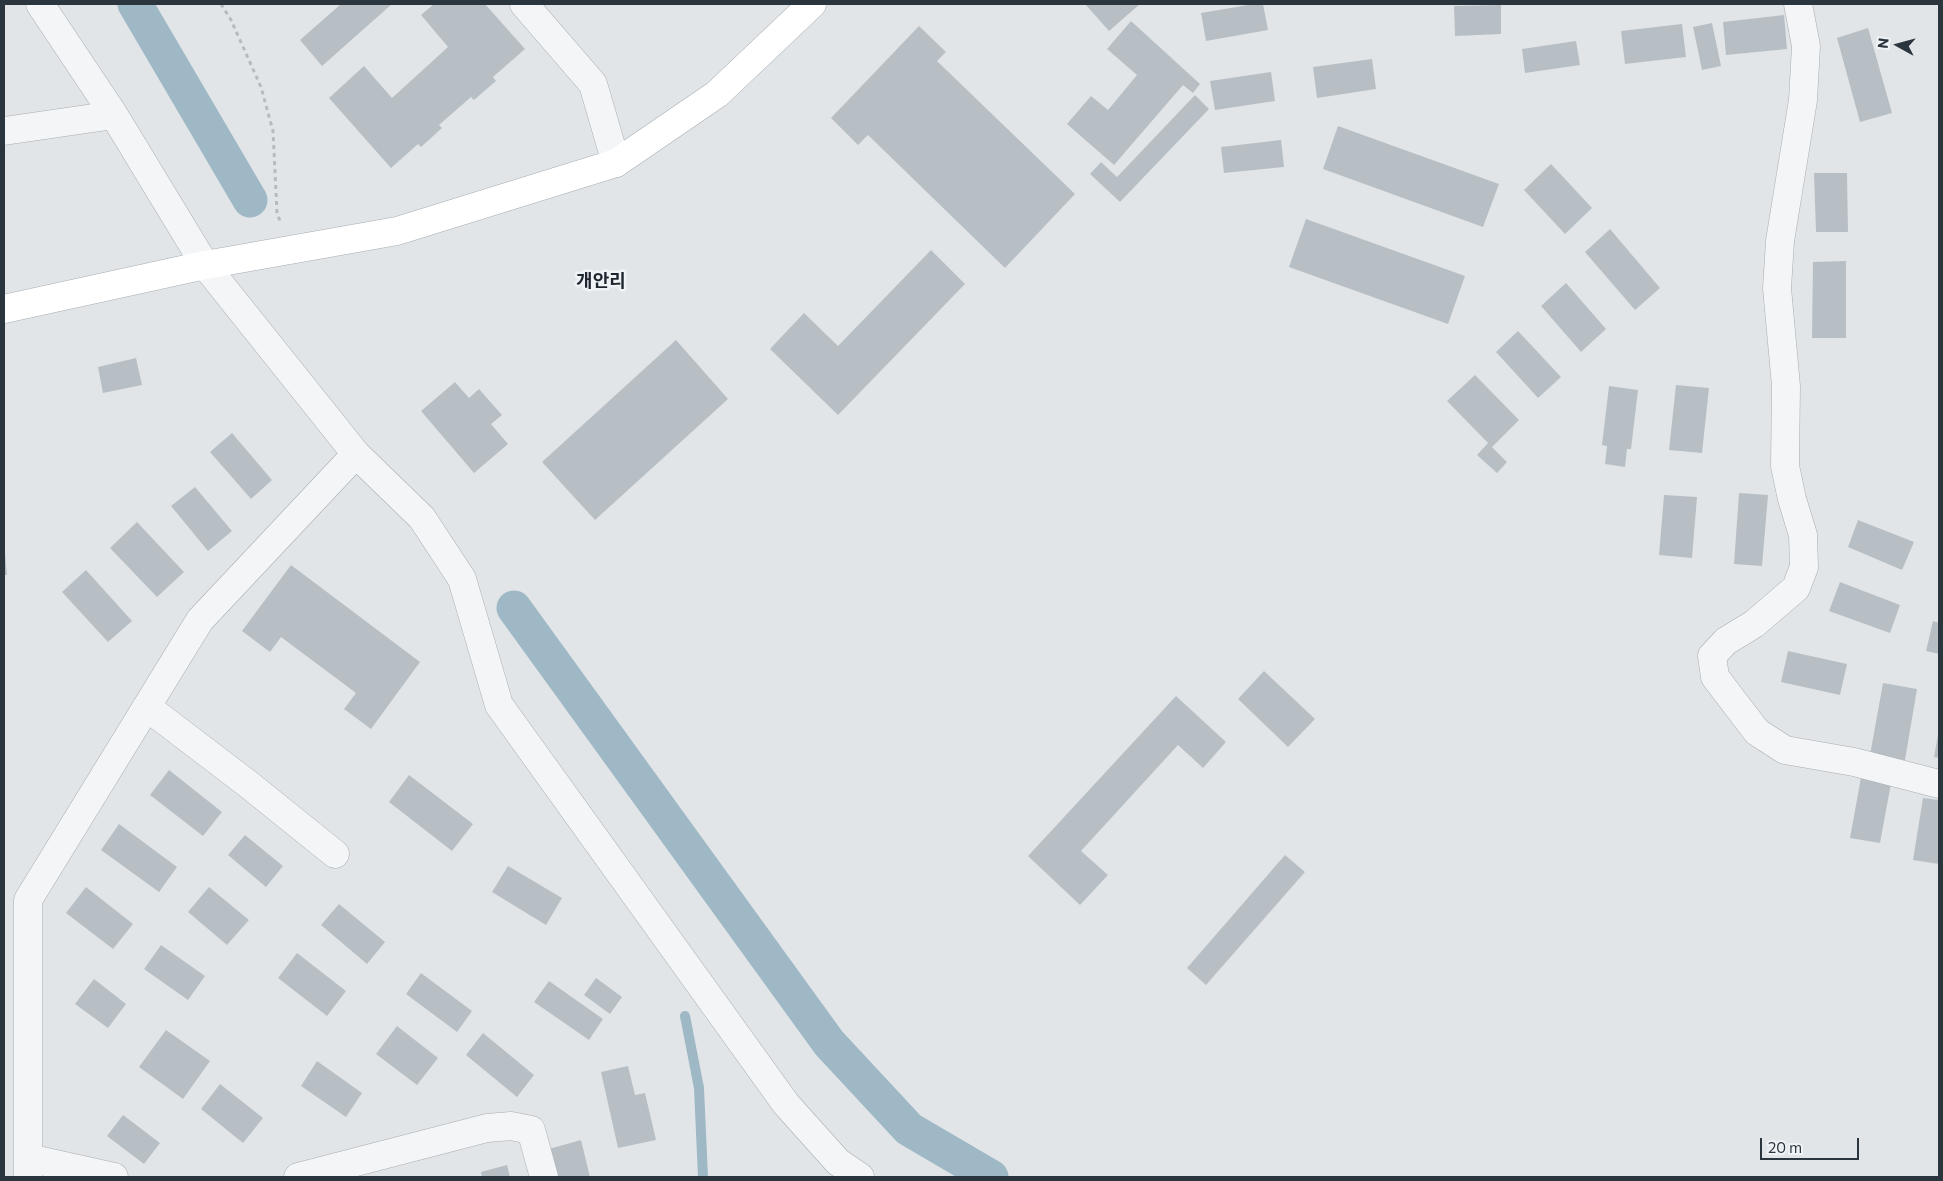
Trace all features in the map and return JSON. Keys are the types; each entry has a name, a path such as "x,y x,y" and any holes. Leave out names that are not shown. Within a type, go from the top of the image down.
{"main road":[{"path":"4,309 205,265 397,231 616,163 717,94 812,4"}],"street":[{"path":"40,4 114,114 205,265 356,454 422,518 462,579 499,705 786,1104 838,1162 860,1177"},
{"path":"524,4 592,84 616,163"},
{"path":"1798,4 1806,46 1804,82 1780,241 1777,288 1786,386 1785,466 1792,499 1803,535 1804,567 1796,588 1754,624 1726,641 1712,656 1715,677 1758,732 1785,750 1854,762 1939,784"},
{"path":"4,131 114,114"},
{"path":"114,1177 28,1168 28,900 200,620 356,454"},
{"path":"146,707 248,784 335,854"},
{"path":"307,1176 487,1128 510,1126 530,1130 544,1177"}],"path":[{"path":"221,4 232,20 261,87 272,131 277,213 292,250"}],"building":[{"path":"341,4 392,4 322,66 300,40"},
{"path":"434,4 485,4 525,49 493,77 496,81 474,100 471,97 439,125 442,128 421,147 418,144 391,168 329,98 364,66 392,98 448,47 421,15"},
{"path":"1085,4 1140,4 1109,31"},
{"path":"1263,4 1268,30 1206,41 1201,13"},
{"path":"1501,5 1501,34 1455,36 1454,6"},
{"path":"1784,15 1787,49 1726,55 1723,22"},
{"path":"1131,21 1200,84 1193,93 1183,85 1114,165 1067,124 1091,96 1108,110 1137,75 1107,49"},
{"path":"1712,23 1721,66 1702,70 1693,27"},
{"path":"1682,24 1686,57 1625,64 1621,31"},
{"path":"919,26 946,52 937,61 1075,194 1005,268 868,135 858,145 831,118"},
{"path":"1868,28 1892,113 1860,122 1837,38"},
{"path":"1576,41 1580,65 1525,73 1522,49"},
{"path":"1372,59 1376,89 1317,98 1313,67"},
{"path":"1271,72 1275,101 1215,110 1210,81"},
{"path":"1195,95 1209,109 1120,202 1090,174 1101,162 1117,177"},
{"path":"1338,126 1499,184 1483,227 1323,169"},
{"path":"1281,140 1284,167 1224,173 1221,147"},
{"path":"1551,164 1592,208 1565,234 1524,190"},
{"path":"1814,173 1847,173 1848,232 1816,232"},
{"path":"1306,219 1465,276 1448,324 1289,267"},
{"path":"1610,229 1660,288 1635,310 1585,252"},
{"path":"931,250 965,284 838,415 770,349 804,313 838,346"},
{"path":"1846,261 1846,338 1812,338 1813,262"},
{"path":"1566,283 1606,329 1581,352 1541,306"},
{"path":"1518,331 1561,377 1538,398 1496,352"},
{"path":"676,340 728,399 595,520 542,462"},
{"path":"136,358 142,385 103,393 98,367"},
{"path":"1475,375 1519,420 1492,447 1507,462 1497,473 1477,455 1488,443 1447,401"},
{"path":"455,382 469,398 479,389 502,415 491,424 508,444 474,473 421,411"},
{"path":"1676,385 1709,388 1702,453 1669,450"},
{"path":"1609,386 1638,390 1631,449 1627,449 1625,467 1605,464 1607,446 1602,445"},
{"path":"232,433 272,480 251,499 210,452"},
{"path":"195,487 232,531 208,551 171,506"},
{"path":"1739,493 1768,495 1762,566 1734,564"},
{"path":"1664,495 1697,497 1692,558 1659,555"},
{"path":"1858,520 1914,542 1902,570 1848,547"},
{"path":"137,522 184,572 157,597 110,548"},
{"path":"5,553 7,575 4,575"},
{"path":"291,565 420,662 371,729 344,709 356,693 281,637 270,652 242,631"},
{"path":"86,570 132,621 108,642 62,592"},
{"path":"1840,582 1900,605 1890,633 1829,611"},
{"path":"1933,621 1939,623 1939,654 1926,651"},
{"path":"1788,651 1847,664 1840,695 1781,682"},
{"path":"1264,671 1315,719 1288,747 1238,699"},
{"path":"1883,683 1917,689 1905,760 1870,755"},
{"path":"1176,696 1226,742 1203,768 1178,745 1081,851 1108,875 1080,905 1028,856"},
{"path":"1939,735 1939,758 1934,757"},
{"path":"169,770 222,812 203,836 150,795"},
{"path":"1862,772 1892,778 1880,843 1850,838"},
{"path":"409,775 473,824 452,851 389,802"},
{"path":"1923,798 1939,800 1939,864 1913,860"},
{"path":"119,824 177,867 159,892 101,850"},
{"path":"245,835 283,866 266,887 228,855"},
{"path":"1285,855 1305,872 1206,985 1187,968"},
{"path":"508,866 562,898 546,925 492,892"},
{"path":"86,887 133,924 113,949 66,913"},
{"path":"209,887 249,920 227,945 188,912"},
{"path":"339,904 385,942 367,964 321,925"},
{"path":"161,945 205,976 188,1000 144,969"},
{"path":"297,953 346,991 327,1016 278,978"},
{"path":"421,973 472,1011 457,1032 406,994"},
{"path":"596,978 622,997 610,1014 584,995"},
{"path":"94,979 126,1004 108,1028 75,1004"},
{"path":"549,981 603,1019 589,1040 534,1002"},
{"path":"397,1026 438,1058 417,1085 376,1054"},
{"path":"166,1030 210,1061 183,1099 139,1067"},
{"path":"483,1033 534,1075 517,1097 466,1055"},
{"path":"317,1061 362,1093 346,1117 301,1086"},
{"path":"628,1066 635,1095 645,1093 656,1140 618,1148 601,1072"},
{"path":"220,1084 263,1118 243,1143 201,1109"},
{"path":"123,1115 160,1143 144,1164 107,1136"},
{"path":"581,1140 590,1177 556,1177 549,1149"},
{"path":"507,1165 510,1177 482,1177 481,1172"}],"waterway":[{"path":"135,4 250,200"},
{"path":"514,608 829,1043 909,1129 991,1177"},
{"path":"685,1016 699,1088 703,1177"}],"district":[{"name":"개안리","path":"601,281"}]}
